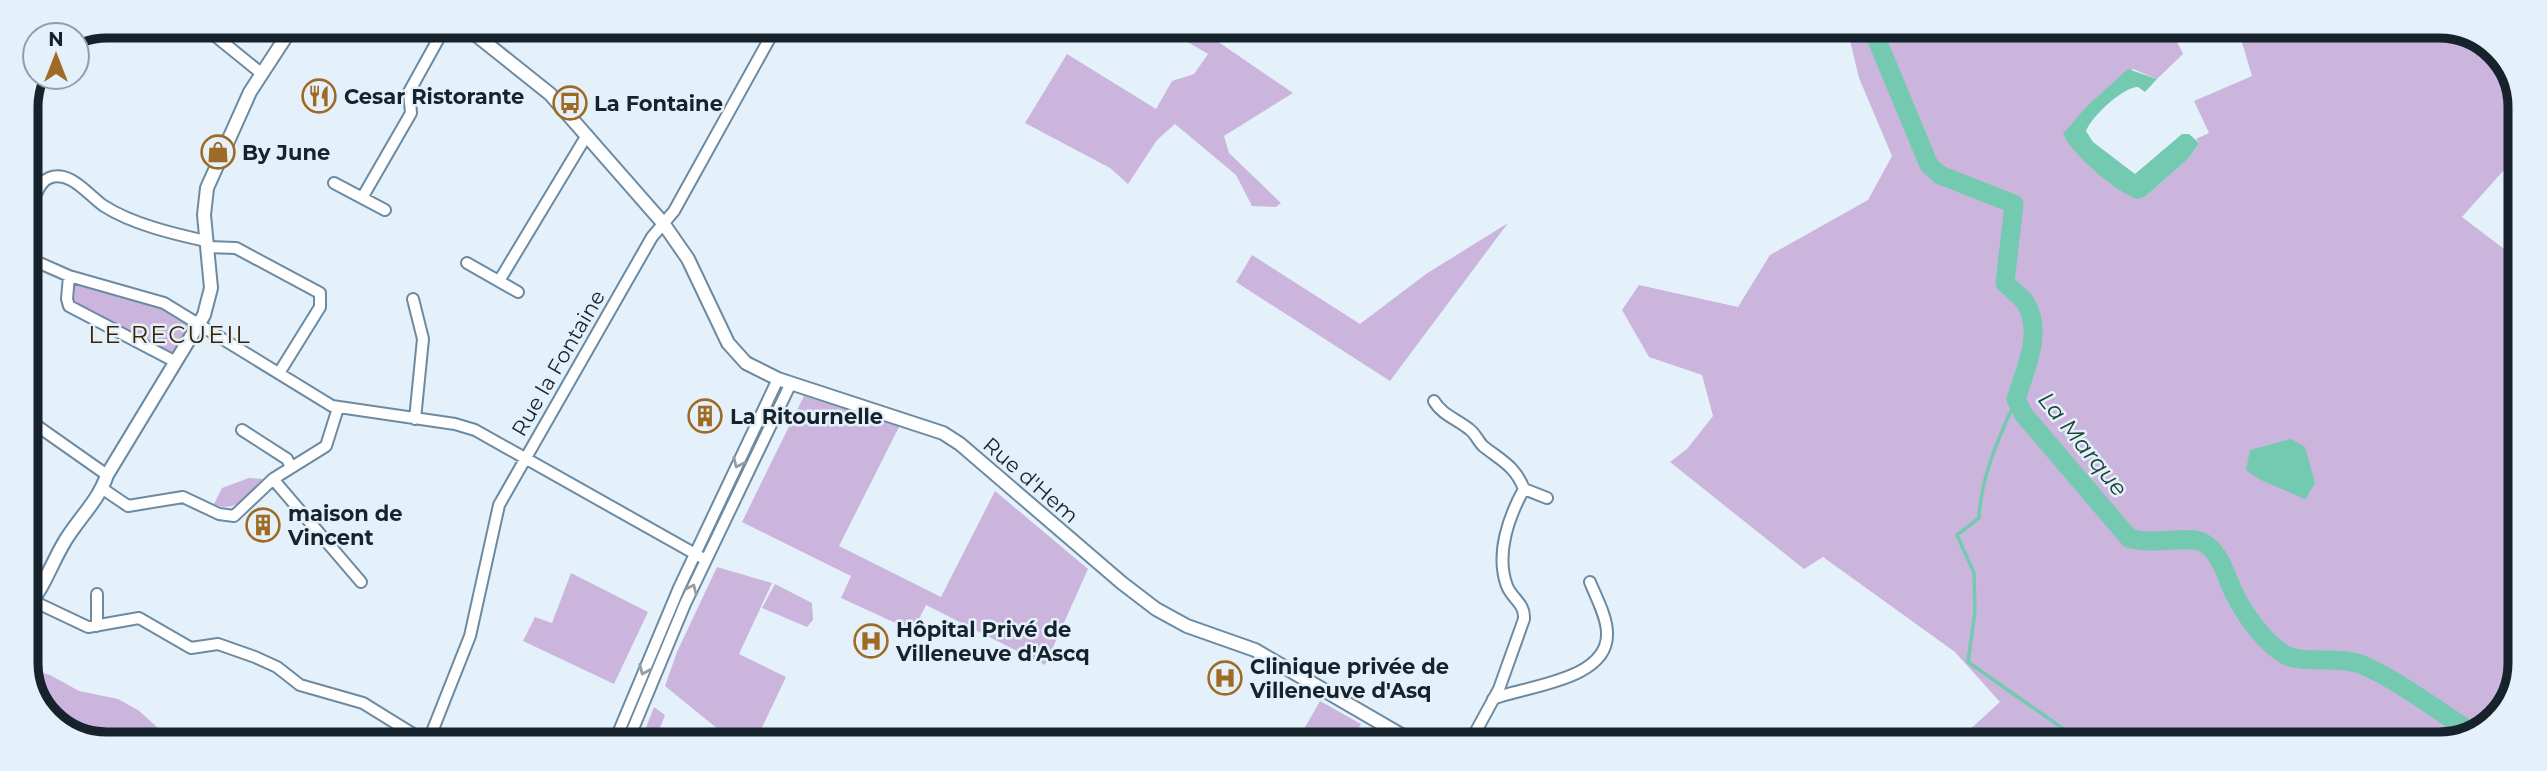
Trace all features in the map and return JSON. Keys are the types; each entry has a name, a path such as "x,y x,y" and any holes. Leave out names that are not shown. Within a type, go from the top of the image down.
{"street":[{"path":"219,38 263,70"},
{"path":"227,38 263,70"},
{"path":"39,589 66,538 103,489 107,475 200,323 210,297 204,215 207,188 263,70 285,38"},
{"path":"362,198 411,113 410,92 439,38"},
{"name":"Rue d'Hem","path":"481,38 538,82 663,223 688,260 732,349 752,367 778,379 943,433 1156,608 1187,626 1255,650 1396,732"},
{"name":"Rue la Fontaine","path":"431,732 470,636 497,511 652,237 674,211 769,38"},
{"path":"499,281 587,135"},
{"path":"38,193 41,185 50,178 58,177 74,182 117,213 207,244 236,248 320,293 320,307 279,373"},
{"path":"334,183 385,210"},
{"path":"38,262 69,276 150,297 200,323 324,403 338,408 465,426 706,560"},
{"path":"467,263 519,292"},
{"path":"69,276 69,306 176,362"},
{"path":"413,299 423,340 415,419"},
{"path":"619,732 694,555 778,379"},
{"path":"632,732 706,560 791,383"},
{"path":"1434,401 1441,411 1470,429 1485,447 1509,463 1524,489 1548,498"},
{"path":"103,489 128,506 183,497 230,516 238,513 273,479 326,446 338,408"},
{"path":"39,427 107,475"},
{"path":"242,430 286,459 291,467"},
{"path":"273,479 361,582"},
{"path":"1475,732 1493,699 1524,619 1523,608 1507,588 1504,572 1507,524 1524,489"},
{"path":"1493,699 1512,691 1565,680 1598,654 1605,643 1607,629 1590,582"},
{"path":"97,593 97,626"},
{"path":"39,608 82,625 97,626 139,618 191,648 218,644 277,667 300,685 363,703 411,732"}],"shaded area":[{"path":"1181,38 1213,38 1293,93 1224,136 1229,153 1281,203 1276,207 1252,206 1236,175 1175,124 1157,140 1128,184 1110,168 1025,123 1067,54 1156,109 1172,81 1194,74 1208,54"},
{"path":"1849,38 2175,38 2183,54 2157,79 2133,69 2085,108 2064,137 2107,181 2146,196 2189,158 2199,143 2196,139 2209,133 2194,101 2252,76 2241,38 2439,38 2470,46 2488,59 2499,73 2506,90 2508,165 2462,217 2508,252 2508,672 2497,702 2488,712 2461,729 2439,732 1967,732 2000,702 1955,652 1823,557 1804,569 1670,462 1687,449 1713,416 1702,375 1649,357 1622,310 1639,285 1738,307 1770,255 1868,200 1892,156 1859,78"},
{"path":"2128,69 2157,79 2145,92 2138,87 2132,88 2101,110 2086,131 2093,142 2135,174 2182,134 2189,134 2199,143 2189,158 2146,196 2138,199 2118,189 2096,172 2075,152 2063,134 2085,108"},
{"path":"1508,223 1390,381 1236,282 1252,255 1360,324 1426,274"},
{"path":"72,283 155,304 185,318 189,329 174,356 73,303"},
{"path":"804,396 900,425 839,546 941,597 995,491 1088,569 1045,665 926,605 913,631 841,598 851,576 742,522"},
{"path":"2291,439 2305,447 2315,483 2305,500 2246,470 2250,450"},
{"path":"249,478 263,479 235,505 222,507 214,504 222,488"},
{"path":"717,567 772,583 739,654 786,677 760,732 721,732 665,686 677,652"},
{"path":"571,573 648,612 614,684 523,641 535,617 552,623"},
{"path":"775,584 812,603 813,620 807,627 762,608"},
{"path":"39,672 79,691 118,699 138,710 166,732 99,732 81,727 56,709 44,690"},
{"path":"1320,701 1361,724 1356,732 1302,732"},
{"path":"654,707 665,715 658,732 644,732"}],"waterway":[{"name":"La Marque","path":"1876,38 1929,165 1940,175 2014,204 2005,283 2025,302 2033,325 2031,350 2016,399 2024,415 2129,538 2148,541 2196,540 2209,546 2218,558 2249,619 2282,653 2299,659 2344,661 2365,666 2465,727"},
{"path":"2016,399 1987,472 1979,518 1957,535 1974,573 1975,611 1968,662 2068,732"}],"place":[{"name":"Cesar Ristorante","path":"319,96"},
{"name":"La Fontaine","path":"570,103"},
{"name":"By June","path":"218,152"},
{"name":"La Ritournelle","path":"705,416"},
{"name":"maison de Vincent","path":"263,525"},
{"name":"Hôpital Privé de Villeneuve d'Ascq","path":"871,641"},
{"name":"Clinique privée de Villeneuve d'Asq","path":"1225,678"}],"district":[{"name":"LE RECUEIL","path":"170,334"}]}
